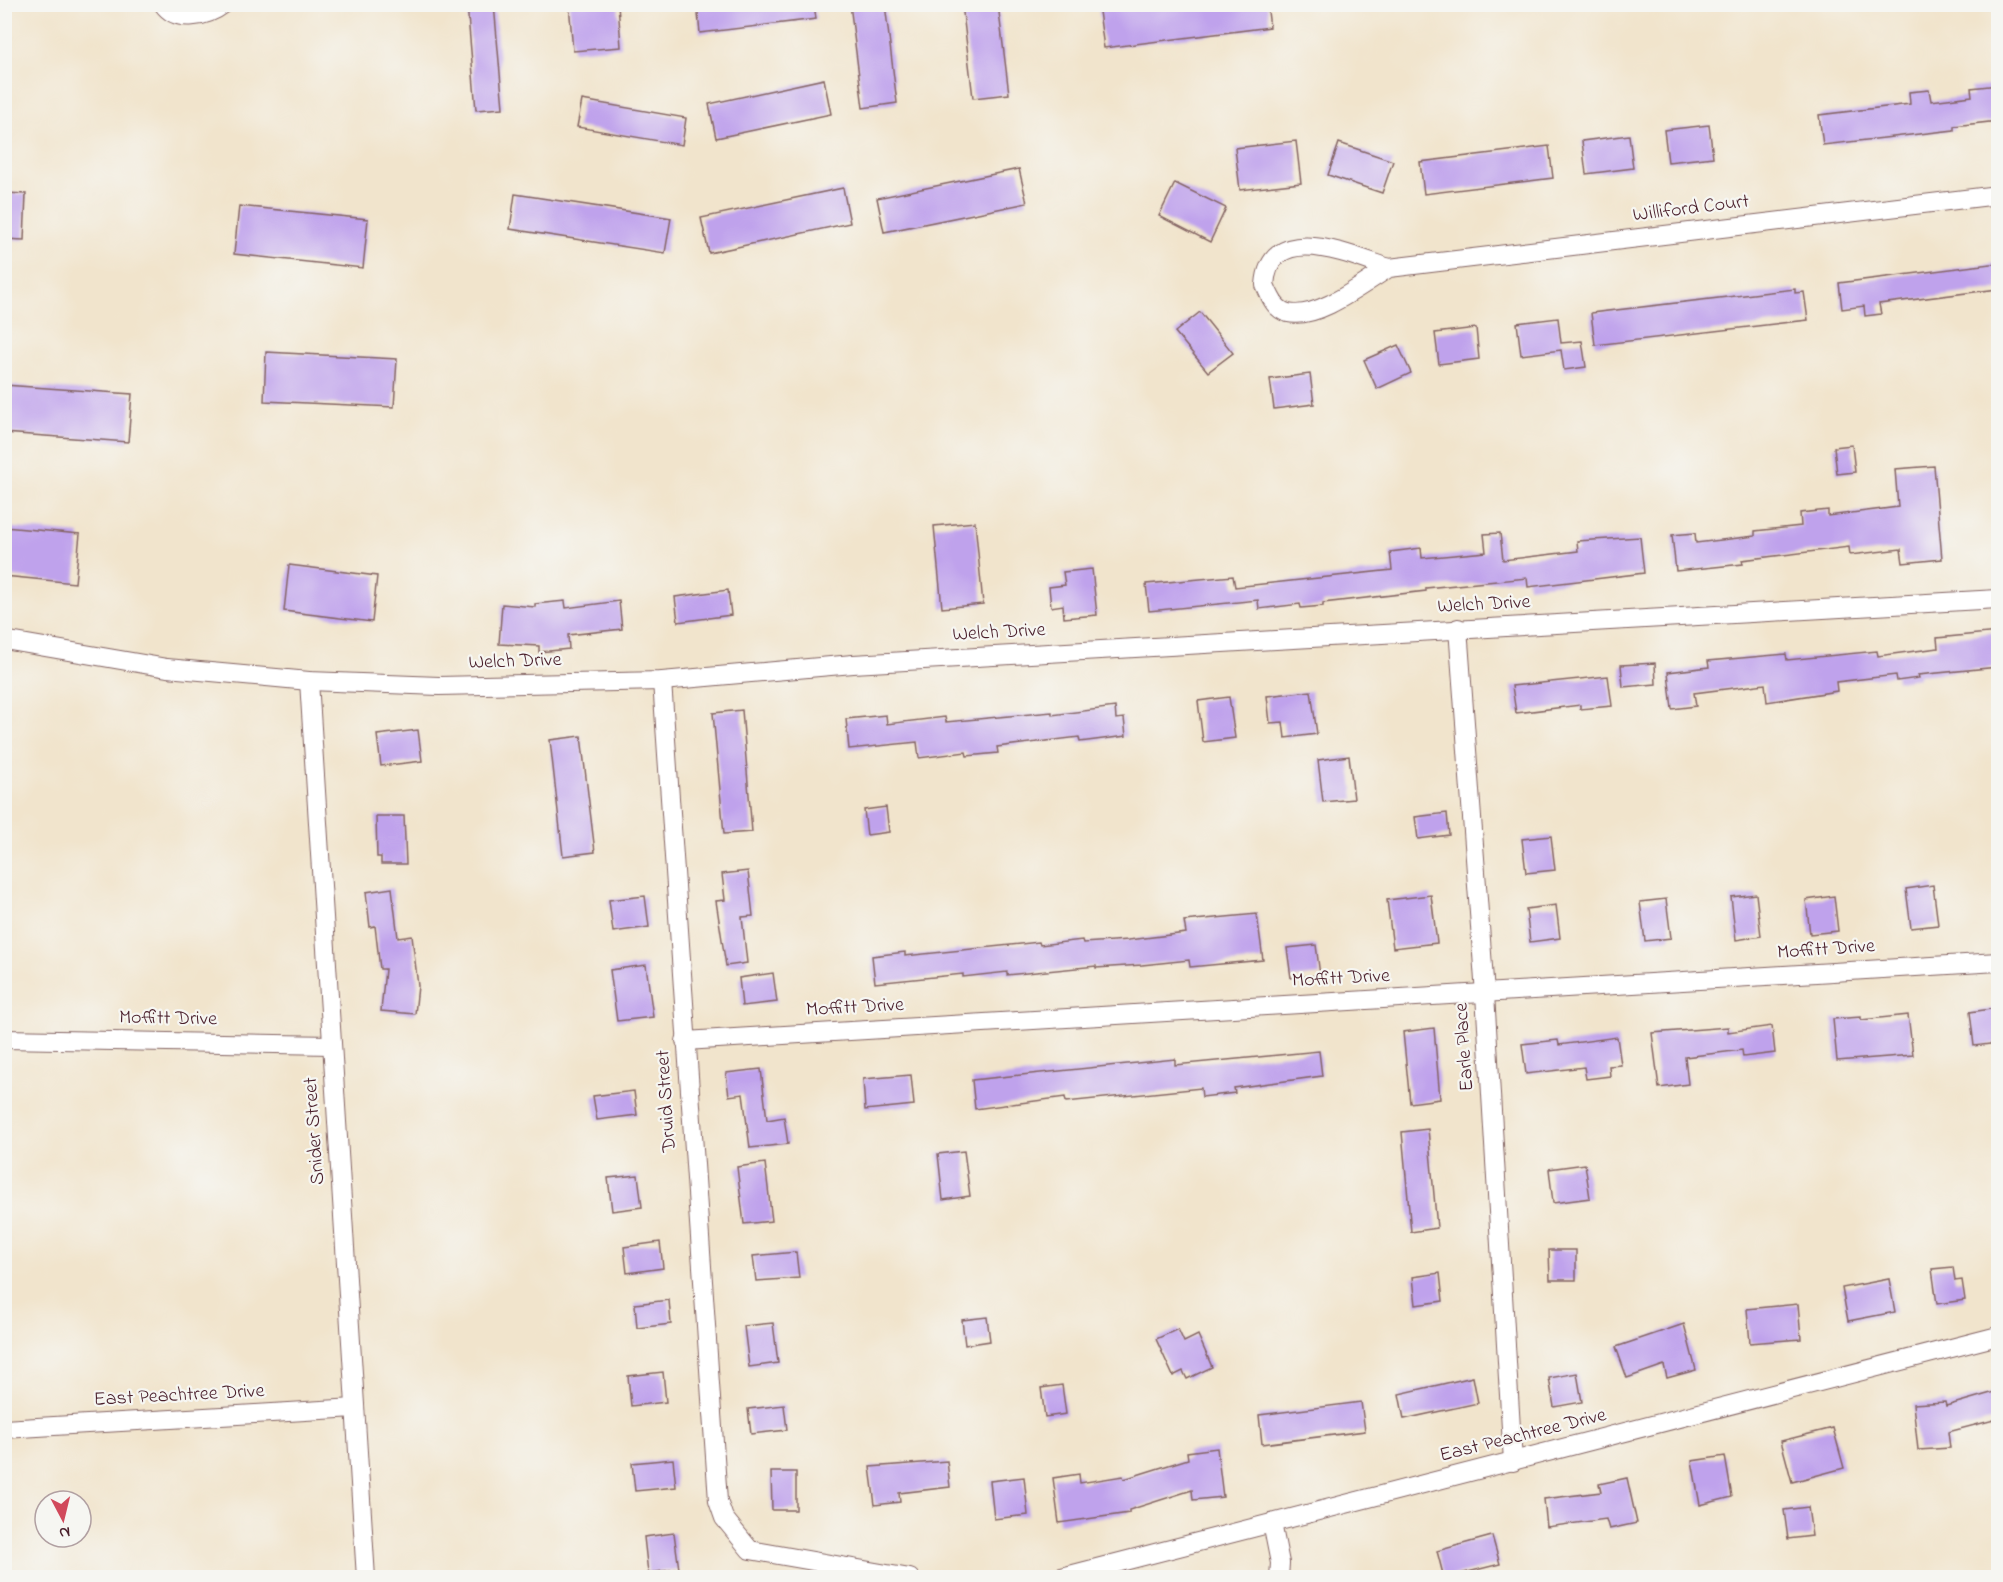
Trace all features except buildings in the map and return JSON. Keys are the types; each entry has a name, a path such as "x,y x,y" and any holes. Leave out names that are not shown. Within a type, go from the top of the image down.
{"street":[{"path":"163,4 174,15 188,16 214,12 224,4"},
{"name":"Williford Court","path":"1389,268 1325,246 1299,247 1287,249 1272,262 1266,275 1265,285 1275,305 1287,313 1300,313 1317,309 1344,296 1389,268 1998,195"},
{"name":"Welch Drive","path":"4,640 167,668 309,681 439,686 662,681 853,664 1998,599"},
{"name":"Earle Place","path":"1458,628 1485,994 1513,1462"},
{"name":"Snider Street","path":"309,681 366,1578"},
{"name":"Druid Street","path":"662,681 718,1501 724,1518 750,1550 910,1578"},
{"name":"Moffitt Drive","path":"685,1041 1998,962"},
{"name":"Moffitt Drive","path":"4,1039 332,1045"},
{"name":"East Peachtree Drive","path":"1058,1578 1998,1336"},
{"name":"East Peachtree Drive","path":"4,1429 356,1408"},
{"path":"1272,1523 1280,1563 1279,1578"}]}
